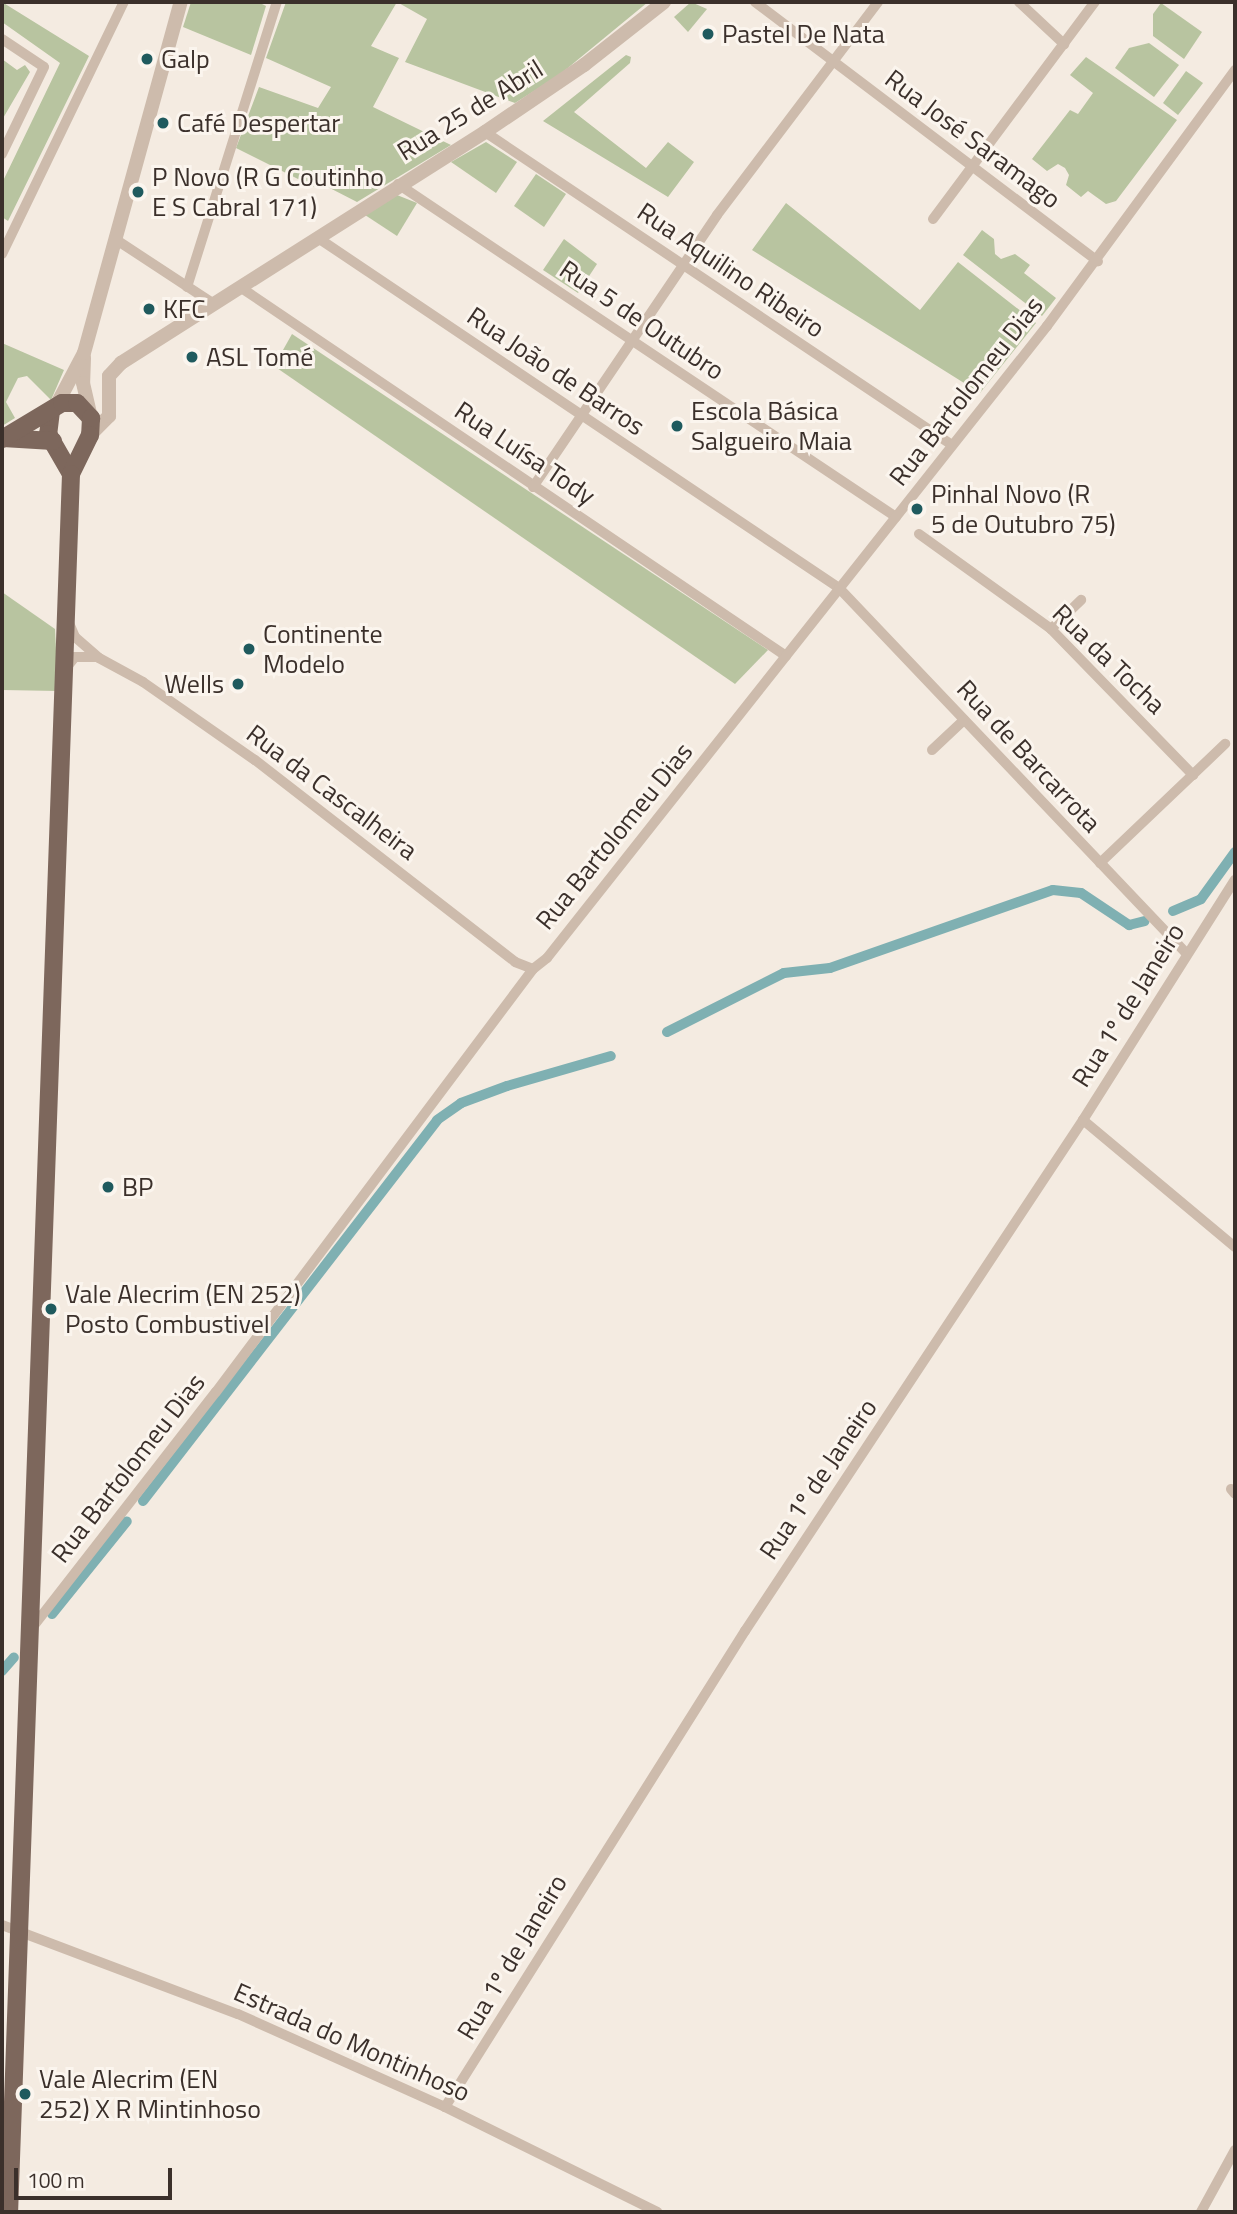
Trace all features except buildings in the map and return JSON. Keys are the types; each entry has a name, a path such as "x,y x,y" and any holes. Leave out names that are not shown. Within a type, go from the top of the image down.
{"main road":[{"path":"2,439 54,408 77,403 89,432 71,474 9,2212"},
{"path":"54,408 46,426 71,474"},
{"path":"2,439 22,436 54,442 65,447 89,432"}],"street":[{"path":"2,254 5,240 124,2"},
{"path":"89,432 83,383 84,353 181,2"},
{"path":"187,287 278,2"},
{"name":"Rua 25 de Abril","path":"89,432 109,416 107,386 114,369 398,184 485,132 584,65 664,2"},
{"name":"Rua José Saramago","path":"755,2 1098,261"},
{"path":"533,487 634,342 717,215 878,2"},
{"path":"1019,2 1064,44"},
{"path":"933,219 1095,2"},
{"path":"2,38 44,67 2,154"},
{"name":"Rua Bartolomeu Dias","path":"30,1630 216,1392 533,968 547,958 1098,261 1235,70"},
{"name":"Rua Aquilino Ribeiro","path":"485,132 952,445"},
{"name":"Rua 5 de Outubro","path":"398,184 896,517"},
{"name":"Rua João de Barros","path":"318,238 839,588"},
{"path":"115,239 214,304"},
{"name":"Rua Luísa Tody","path":"240,287 786,656"},
{"path":"54,408 84,353"},
{"name":"Rua da Tocha","path":"919,534 1051,629 1193,775"},
{"name":"Rua de Barcarrota","path":"839,588 1187,954"},
{"path":"1051,629 1081,600"},
{"name":"Rua da Cascalheira","path":"66,614 75,637 99,658 143,682 255,760 515,962 533,968"},
{"path":"64,670 75,657 99,658"},
{"path":"932,750 964,720"},
{"path":"1100,863 1225,744"},
{"name":"Rua 1º de Janeiro","path":"445,2107 737,1642 1083,1120 1235,880"},
{"path":"1083,1120 1235,1247"},
{"name":"Estrada do Montinhoso","path":"2,1926 239,2014 445,2107 657,2212"},
{"path":"1201,2212 1235,2150"}],"green space":[{"path":"2,2 89,56 8,221 2,217 2,183 60,63 2,22"},
{"path":"191,2 258,2 266,6 251,55 183,27"},
{"path":"286,2 397,2 371,46 399,58 373,107 451,145 357,202 320,183 314,187 236,148 259,87 318,108 331,87 266,58"},
{"path":"397,2 648,2 558,76 515,103 405,62 427,19"},
{"path":"691,2 707,9 688,32 674,17"},
{"path":"1161,3 1202,32 1184,59 1153,36 1153,14"},
{"path":"1149,43 1179,65 1154,97 1115,68 1129,48"},
{"path":"626,55 631,57 630,63 574,112 646,168 668,142 694,162 668,197 543,121"},
{"path":"1086,57 1177,120 1116,201 1106,204 1088,191 1081,197 1066,185 1069,175 1065,168 1058,164 1047,171 1032,159 1070,110 1078,114 1093,93 1070,75"},
{"path":"2,59 17,70 25,65 30,72 2,120"},
{"path":"1186,71 1203,83 1178,115 1163,103"},
{"path":"486,142 517,162 496,193 451,162"},
{"path":"536,174 566,194 544,227 514,206"},
{"path":"397,195 417,203 397,236 365,215"},
{"path":"786,203 920,310 958,262 1036,323 980,393 752,250"},
{"path":"982,230 994,239 995,254 1001,259 1015,254 1030,265 1024,273 1056,298 1042,316 963,255"},
{"path":"564,239 597,264 578,293 543,270"},
{"path":"292,334 768,650 735,684 274,366"},
{"path":"2,343 64,370 51,400 27,376 18,378 6,402 15,418 2,426"},
{"path":"2,592 55,629 58,691 2,690"}],"waterway":[{"path":"1173,911 1201,899 1235,852"},
{"path":"667,1032 784,973 830,968 1053,890 1081,893 1129,925 1145,921"},
{"path":"143,1501 437,1120 461,1103 507,1086 611,1056"},
{"path":"52,1614 127,1521"},
{"path":"2,1671 14,1657"}],"place":[{"name":"Pastel De Nata","path":"708,34"},
{"name":"Galp","path":"147,59"},
{"name":"Café Despertar","path":"163,123"},
{"name":"P Novo (R G Coutinho E S Cabral 171)","path":"138,192"},
{"name":"KFC","path":"149,309"},
{"name":"ASL Tomé","path":"192,357"},
{"name":"Escola Básica Salgueiro Maia","path":"677,426"},
{"name":"Pinhal Novo (R 5 de Outubro 75)","path":"917,509"},
{"name":"Continente Modelo","path":"249,649"},
{"name":"Wells","path":"238,684"},
{"name":"BP","path":"108,1187"},
{"name":"Vale Alecrim (EN 252) Posto Combustivel","path":"51,1309"},
{"name":"Vale Alecrim (EN 252) X R Mintinhoso","path":"25,2094"}]}
